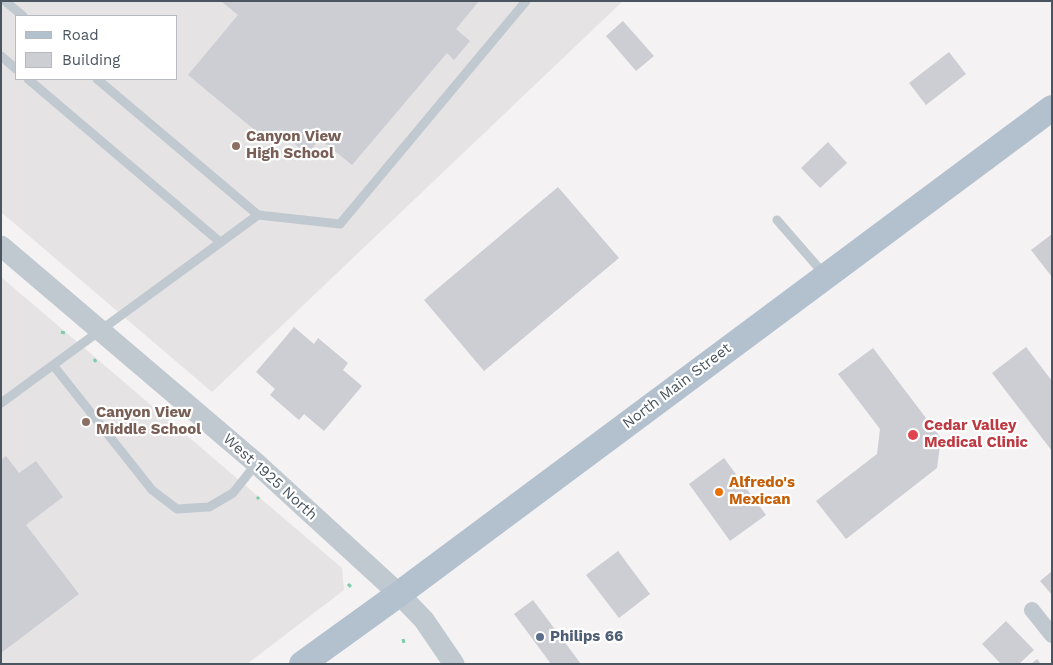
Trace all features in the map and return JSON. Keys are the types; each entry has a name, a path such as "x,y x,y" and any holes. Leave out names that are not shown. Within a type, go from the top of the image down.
{"main road":[{"name":"North Main Street","path":"302,664 399,594 1052,108"}],"street":[{"name":"West 1925 North","path":"1,246 256,463 399,594 424,620 454,664"},
{"path":"1032,610 1052,635"}],"lane":[{"path":"5,1 22,15"},
{"path":"98,80 258,215 340,224 526,1"},
{"path":"1,56 15,68"},
{"path":"29,80 220,242"},
{"path":"2,401 258,215"},
{"path":"777,220 826,276"},
{"path":"53,365 152,490 177,509 209,507 232,493 256,463"}],"shaded area":[{"name":"Canyon View High School","path":"1,1 623,1 212,392 1,212"},
{"name":"Canyon View Middle School","path":"1,277 342,568 344,590 247,664 1,664"}],"building":[{"name":"Canyon View High School","path":"221,1 479,1 456,29 470,41 454,60 447,53 352,165 320,139 307,154 278,130 268,141 188,75 238,15"},
{"path":"623,21 654,56 636,71 606,36"},
{"path":"949,52 966,74 926,105 909,83"},
{"path":"828,142 847,163 820,188 801,168"},
{"path":"558,187 619,258 484,371 424,300"},
{"path":"1052,234 1052,277 1031,250"},
{"path":"294,327 314,344 318,338 348,363 343,370 362,386 324,431 304,414 299,420 270,395 275,389 256,372"},
{"path":"1026,347 1052,381 1052,451 992,373"},
{"path":"873,348 941,438 937,468 846,539 816,501 877,454 880,429 838,374"},
{"path":"6,456 19,473 36,461 63,497 26,525 79,594 1,653 1,460"},
{"path":"724,458 766,515 730,541 689,484"},
{"path":"618,551 650,594 619,618 586,575"},
{"path":"1052,571 1052,595 1040,581"},
{"path":"533,600 581,664 551,664 514,614"},
{"path":"1006,621 1034,650 1019,664 1001,664 982,644"},
{"path":"1037,659 1041,664 1031,664"}],"place":[{"name":"Canyon View High School","path":"236,146"},
{"name":"Canyon View Middle School","path":"86,422"},
{"name":"Cedar Valley Medical Clinic","path":"913,435"},
{"name":"Alfredo's Mexican","path":"719,492"},
{"name":"Philips 66","path":"540,637"}]}
